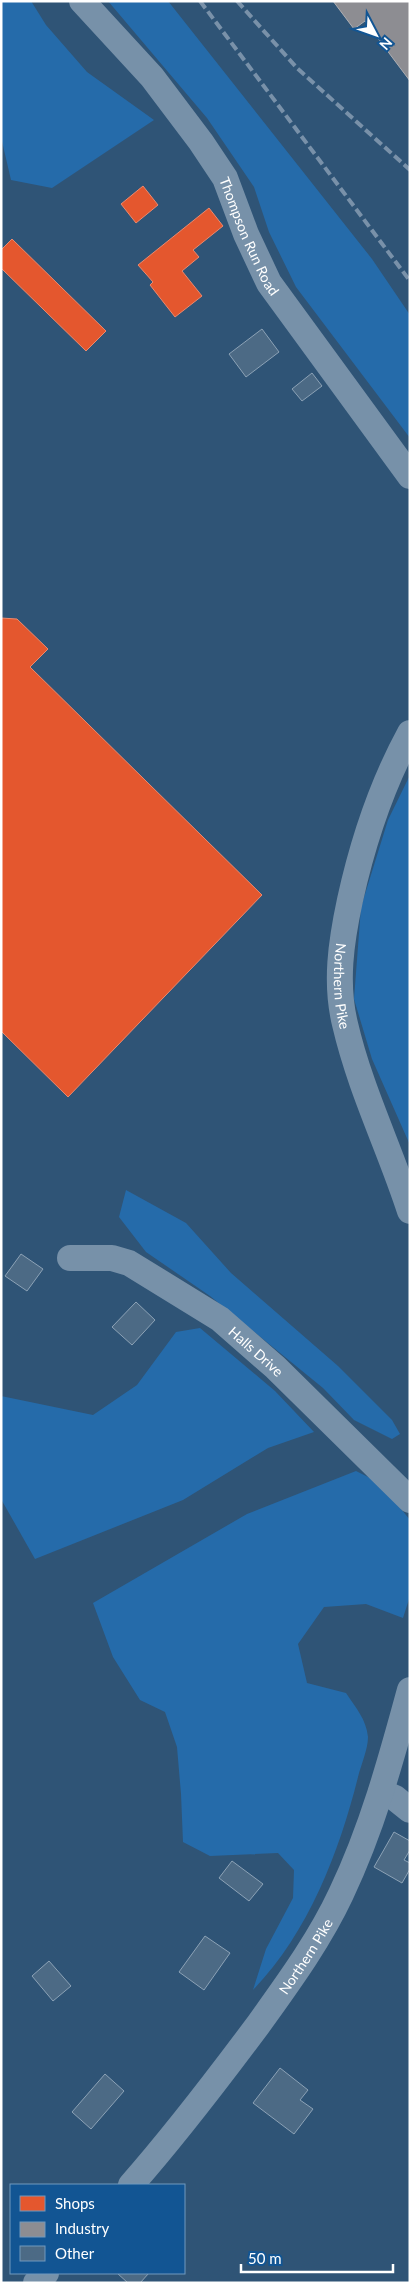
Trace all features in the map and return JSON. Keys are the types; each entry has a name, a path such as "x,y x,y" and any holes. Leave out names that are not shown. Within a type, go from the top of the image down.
{"street":[{"name":"Thompson Run Road","path":"82,1 152,76 201,142 225,178 246,234 269,283 410,476"},
{"name":"Northern Pike","path":"410,733 390,771 374,810 359,859 342,938 339,975 340,996 350,1046 410,1211"},
{"name":"Halls Drive","path":"70,1258 112,1258 129,1264 220,1319 275,1366 410,1500"},
{"name":"Northern Pike","path":"132,2184 230,2062 317,1940 354,1864 382,1792 410,1690"},
{"path":"382,1792 396,1798 410,1810"}],"shaded area":[{"path":"1,1 31,1 46,25 87,72 154,120 52,188 11,180 1,137"},
{"path":"108,1 168,1 372,259 410,315 410,438 296,287 269,232 254,187 207,118"},
{"path":"410,775 410,1145 372,1059 354,999 361,907 388,820"},
{"path":"126,1190 186,1223 231,1273 338,1366 392,1420 400,1434 392,1439 354,1420 323,1388 210,1296 146,1252 119,1217"},
{"path":"200,1328 275,1391 314,1432 268,1448 183,1500 35,1559 1,1499 1,1396 93,1415 137,1385 176,1332"},
{"path":"356,1471 380,1483 410,1520 410,1596 403,1618 366,1604 324,1607 298,1644 307,1683 346,1693 363,1719 368,1742 341,1834 319,1891 290,1943 273,1968 253,1990 266,1949 293,1898 294,1870 278,1853 210,1856 183,1842 177,1747 165,1712 140,1700 113,1657 93,1603 247,1514"}],"building: Shops":[{"path":"143,186 158,205 136,223 121,204"},
{"path":"209,208 223,226 193,250 199,257 182,271 202,296 175,317 150,285 153,282 138,265"},
{"path":"12,239 106,331 86,351 1,268 1,250"},
{"path":"1,618 17,619 48,649 30,667 262,895 68,1097 1,1031"}],"building: Industry":[{"path":"333,1 410,1 410,81 365,21 354,29"}],"building: Other":[{"path":"262,329 279,352 246,377 229,354"},
{"path":"312,373 322,386 302,401 292,389"},
{"path":"21,1254 43,1269 27,1291 5,1276"},
{"path":"136,1302 155,1320 132,1345 112,1327"},
{"path":"394,1832 410,1841 410,1850 404,1860 410,1863 410,1869 402,1883 374,1867"},
{"path":"232,1861 263,1884 249,1901 219,1878"},
{"path":"205,1936 230,1953 204,1990 179,1972"},
{"path":"49,1961 71,1986 53,2001 32,1976"},
{"path":"280,2068 308,2090 300,2100 313,2109 294,2134 253,2103"},
{"path":"105,2074 124,2091 91,2129 72,2112"},
{"path":"118,2274 148,2274 140,2283 128,2283"}],"railway":[{"path":"200,1 410,281"},
{"path":"237,1 297,68 410,170"}]}
